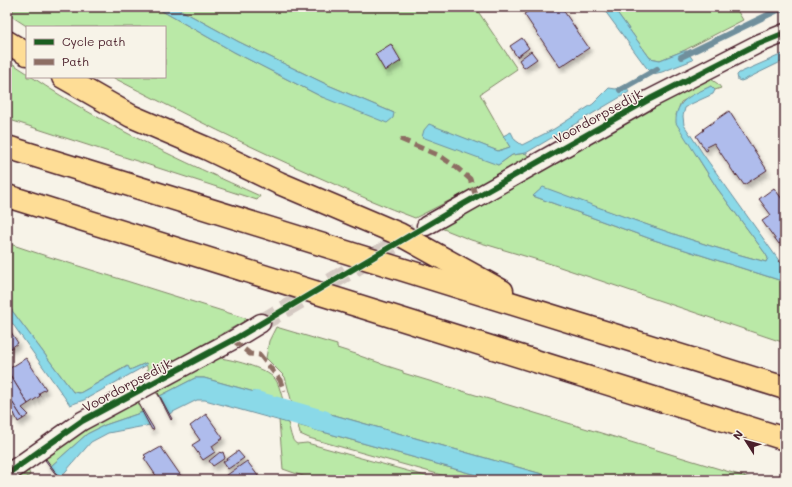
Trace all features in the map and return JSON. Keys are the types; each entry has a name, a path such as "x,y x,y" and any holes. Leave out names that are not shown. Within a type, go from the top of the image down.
{"highway":[{"path":"7,42 26,53"},
{"path":"70,81 131,116 208,149 279,183 399,234 542,313"},
{"path":"7,147 785,388"},
{"path":"7,196 785,439"}],"street":[{"name":"Voordorpsedijk","path":"426,226 650,99 758,44 785,33"},
{"name":"Voordorpsedijk","path":"7,474 82,421 233,340 261,323"}],"green space":[{"path":"14,7 155,7 234,52 322,97 394,113 328,85 239,42 175,7 475,7 517,69 480,94 510,147 498,151 429,125 498,165 512,155 526,153 530,160 415,218 271,156 114,78 166,78 166,26 26,26 11,16"},
{"path":"613,7 735,7 743,20 683,51 660,60 650,58"},
{"path":"7,60 26,72 26,78 34,78 115,127 172,156 260,196 257,200 7,119"},
{"path":"708,77 721,88 715,90 711,86 681,102 676,115 698,158 717,188 765,253 768,258 766,262 682,237 543,188 533,196 651,239 785,282 785,343 548,263 471,240 441,228"},
{"path":"7,243 248,319 149,375 146,363 130,370 127,366 80,393 73,392 7,304"},
{"path":"276,327 337,345 337,348 403,371 403,373 756,480 563,480 292,403 285,377 266,358 269,341"},
{"path":"220,358 243,363 268,373 277,382 283,400 204,378 195,378 160,396 155,392 215,359"},
{"path":"138,401 143,412 105,425 87,434 51,466 42,458 83,427"},
{"path":"279,420 288,423 293,441 297,444 307,443 440,480 314,480 283,469"},
{"path":"298,425 494,480 459,480 309,438 300,434"},
{"path":"28,469 30,475 23,480 9,480"}],"water":[{"path":"155,7 175,7 239,42 328,85 394,113 393,118 387,123 322,97 234,52"},
{"path":"602,7 613,7 650,58 660,60 683,51 687,51 693,60 653,74 646,67"},
{"path":"785,53 785,60 744,80 738,80 737,75 739,73"},
{"path":"624,85 629,92 526,153 512,155 498,165 422,137 424,130 429,124 498,151 510,147 503,136 511,132 515,140 522,145 554,129 593,104 609,88 616,89"},
{"path":"711,86 715,90 713,94 685,108 683,116 684,125 705,157 785,267 785,282 651,239 533,196 543,187 682,237 766,262 768,258 765,253 717,188 676,123 676,115 682,103 692,95"},
{"path":"7,304 73,392 80,393 128,366 130,370 146,363 147,365 84,400 70,405 7,316"},
{"path":"195,378 204,378 283,400 288,423 205,400 197,400 169,414 160,396"},
{"path":"292,403 563,480 494,480 298,425"},
{"path":"143,412 150,425 108,433 91,442 60,478 51,466 87,434 105,425"}],"building":[{"path":"535,7 561,7 589,48 560,67 524,14"},
{"path":"522,38 529,48 517,57 510,46"},
{"path":"391,44 401,61 385,71 375,54"},
{"path":"531,51 537,59 524,68 519,60"},
{"path":"729,111 767,170 744,185 737,175 736,176 714,143 706,147 708,150 706,151 696,136 704,130 703,129"},
{"path":"774,188 785,203 785,240 779,244 762,221 771,215 759,199"},
{"path":"7,326 18,343 7,351"},
{"path":"26,358 46,389 39,393 40,396 28,404 7,370"},
{"path":"7,370 28,404 22,408 29,415 23,419 7,394"},
{"path":"7,394 23,419 18,422 14,413 7,417"},
{"path":"158,394 172,419 171,420"},
{"path":"139,404 154,429 152,430"},
{"path":"206,414 223,438 212,446 215,452 203,460 192,445 200,440 190,426"},
{"path":"161,447 184,480 171,480 168,477 164,480 159,480 144,458 146,457 144,455"},
{"path":"238,451 244,458 228,469 223,462"},
{"path":"220,452 223,452 225,458 213,466 209,461"},
{"path":"46,459 61,480 45,460"},
{"path":"247,461 261,480 220,480"}],"waterway":[{"path":"681,57 778,10 785,9"},
{"path":"620,90 657,69"},
{"path":"256,402 323,421"}],"tunnel":[{"path":"261,323 426,226"}],"marked path":[{"path":"400,139 440,156 456,167 470,179 476,197"},
{"path":"233,340 250,354 260,355 280,380 284,391"}],"cycle path":[{"path":"7,474 82,421 233,340 453,210 650,99 758,44 785,33"}]}
